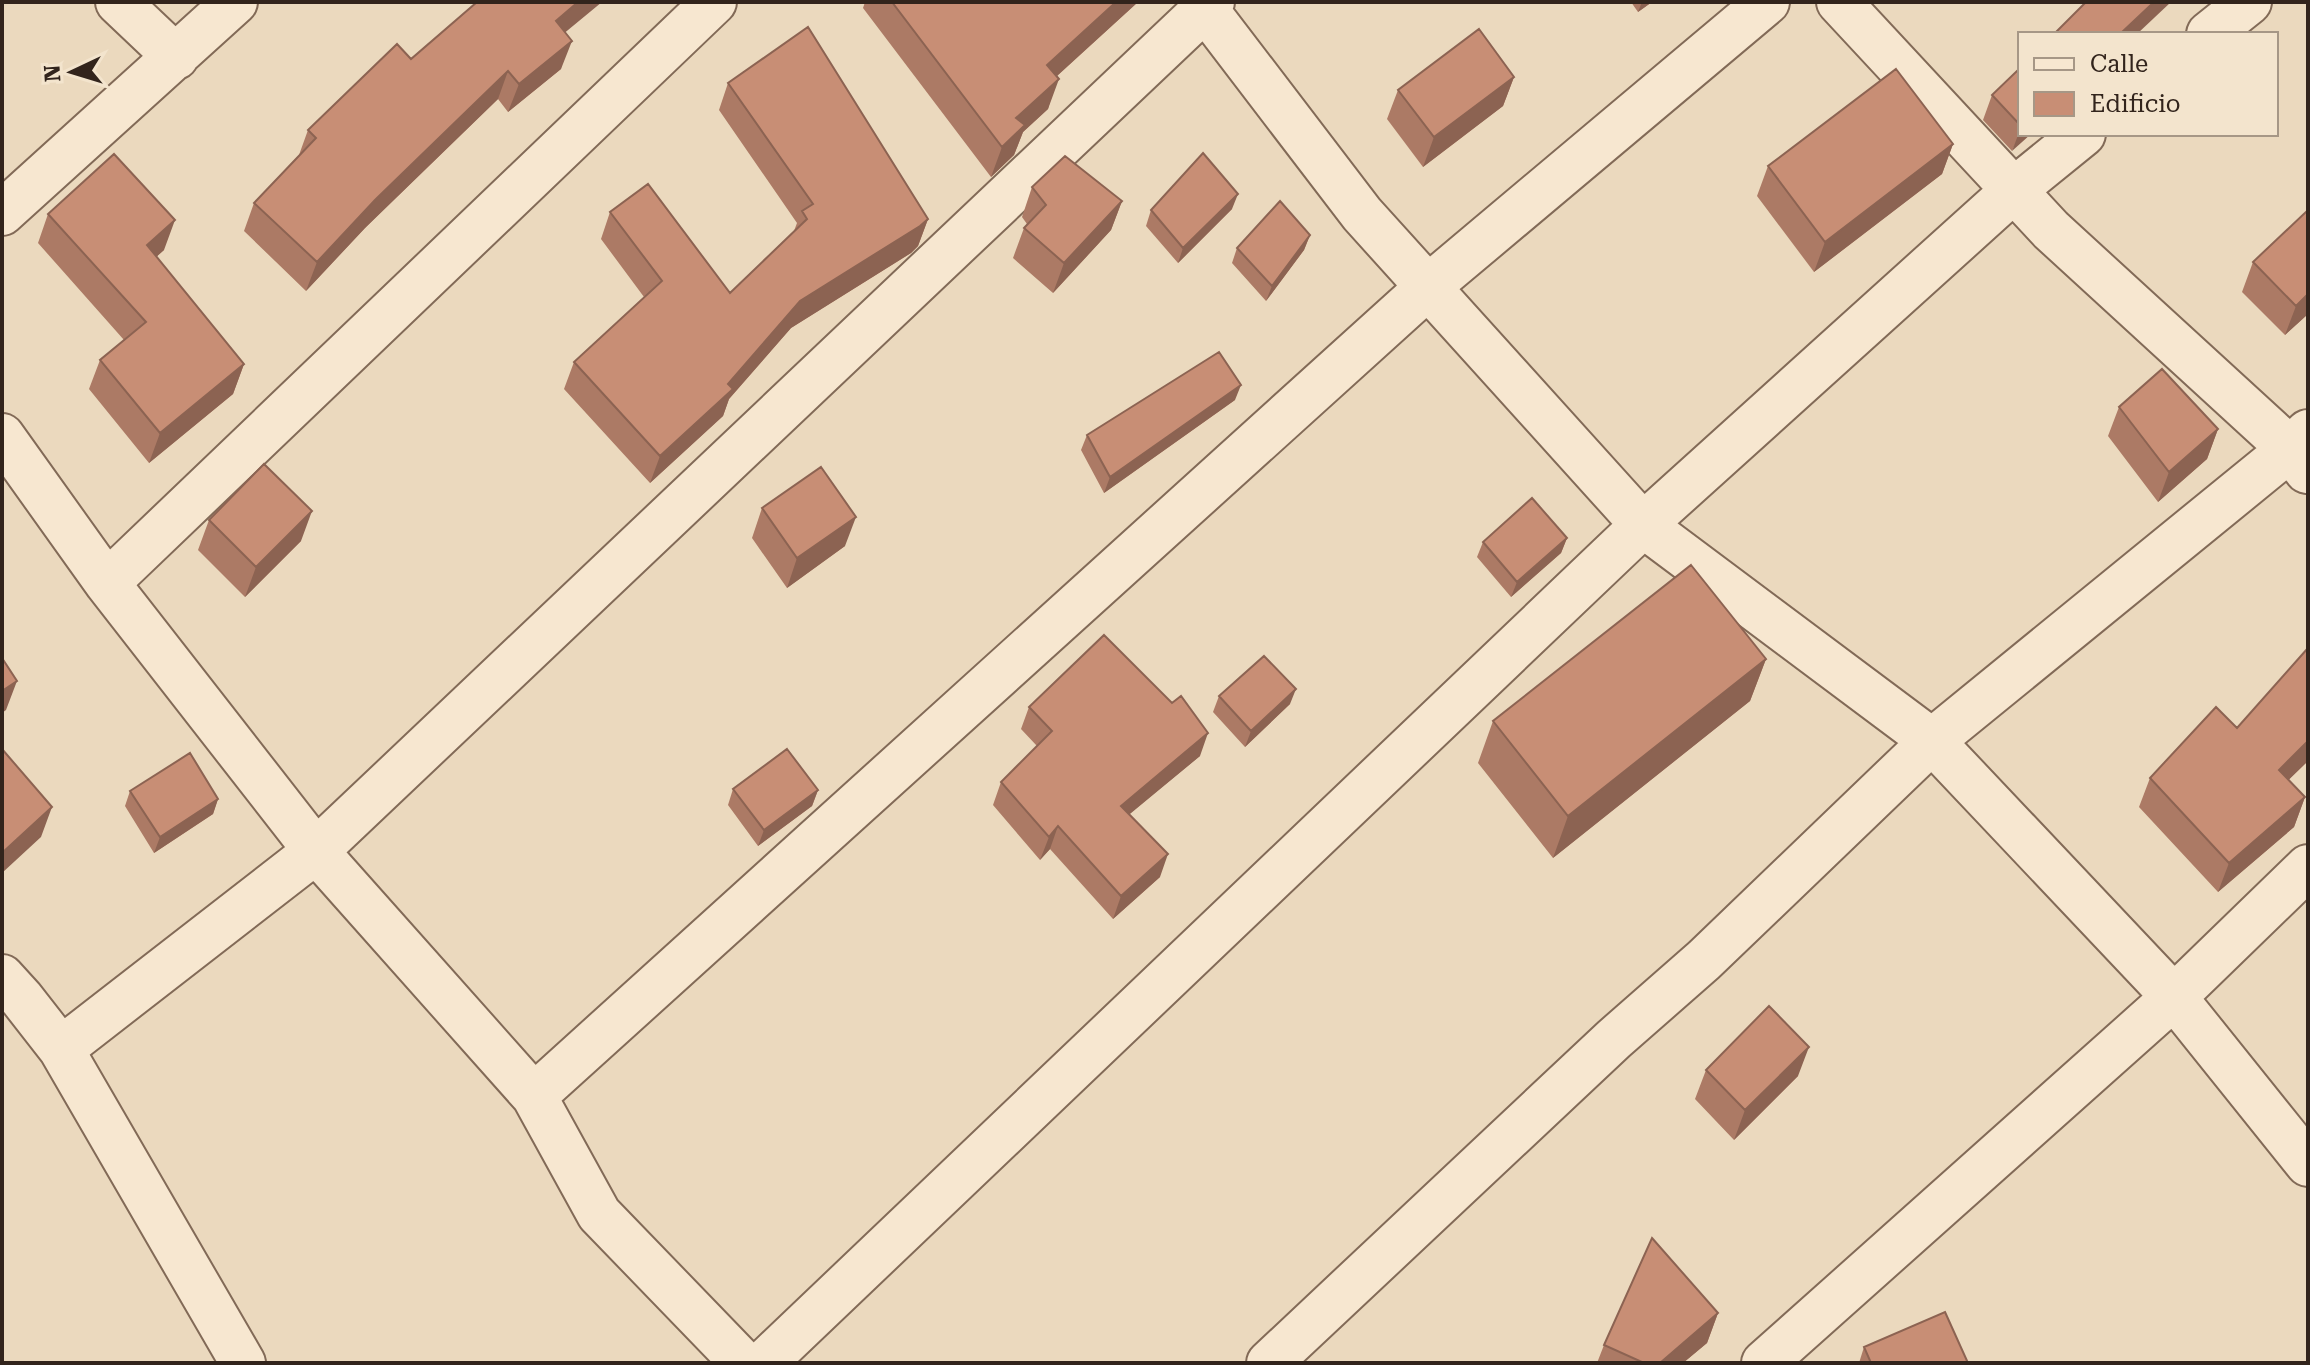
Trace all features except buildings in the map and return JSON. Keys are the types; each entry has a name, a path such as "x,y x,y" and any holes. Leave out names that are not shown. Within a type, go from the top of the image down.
{"street":[{"path":"118,2 176,57"},
{"path":"2,213 235,2"},
{"path":"107,583 714,2"},
{"path":"534,1096 1428,287 1767,2"},
{"path":"1269,1363 1614,1039 1704,960 1932,741 2302,451 2051,230 1839,2"},
{"path":"2212,32 2249,2"},
{"path":"61,1049 316,851 1206,4 1362,214 1643,525 1932,741 2174,997 2308,1164"},
{"path":"764,1363 1643,525 2014,190 2081,136"},
{"path":"2,436 107,583 316,851 534,1096 599,1214 743,1363"},
{"path":"1764,1363 1805,1348 2308,867"},
{"path":"2,977 61,1049 243,1363"}]}
